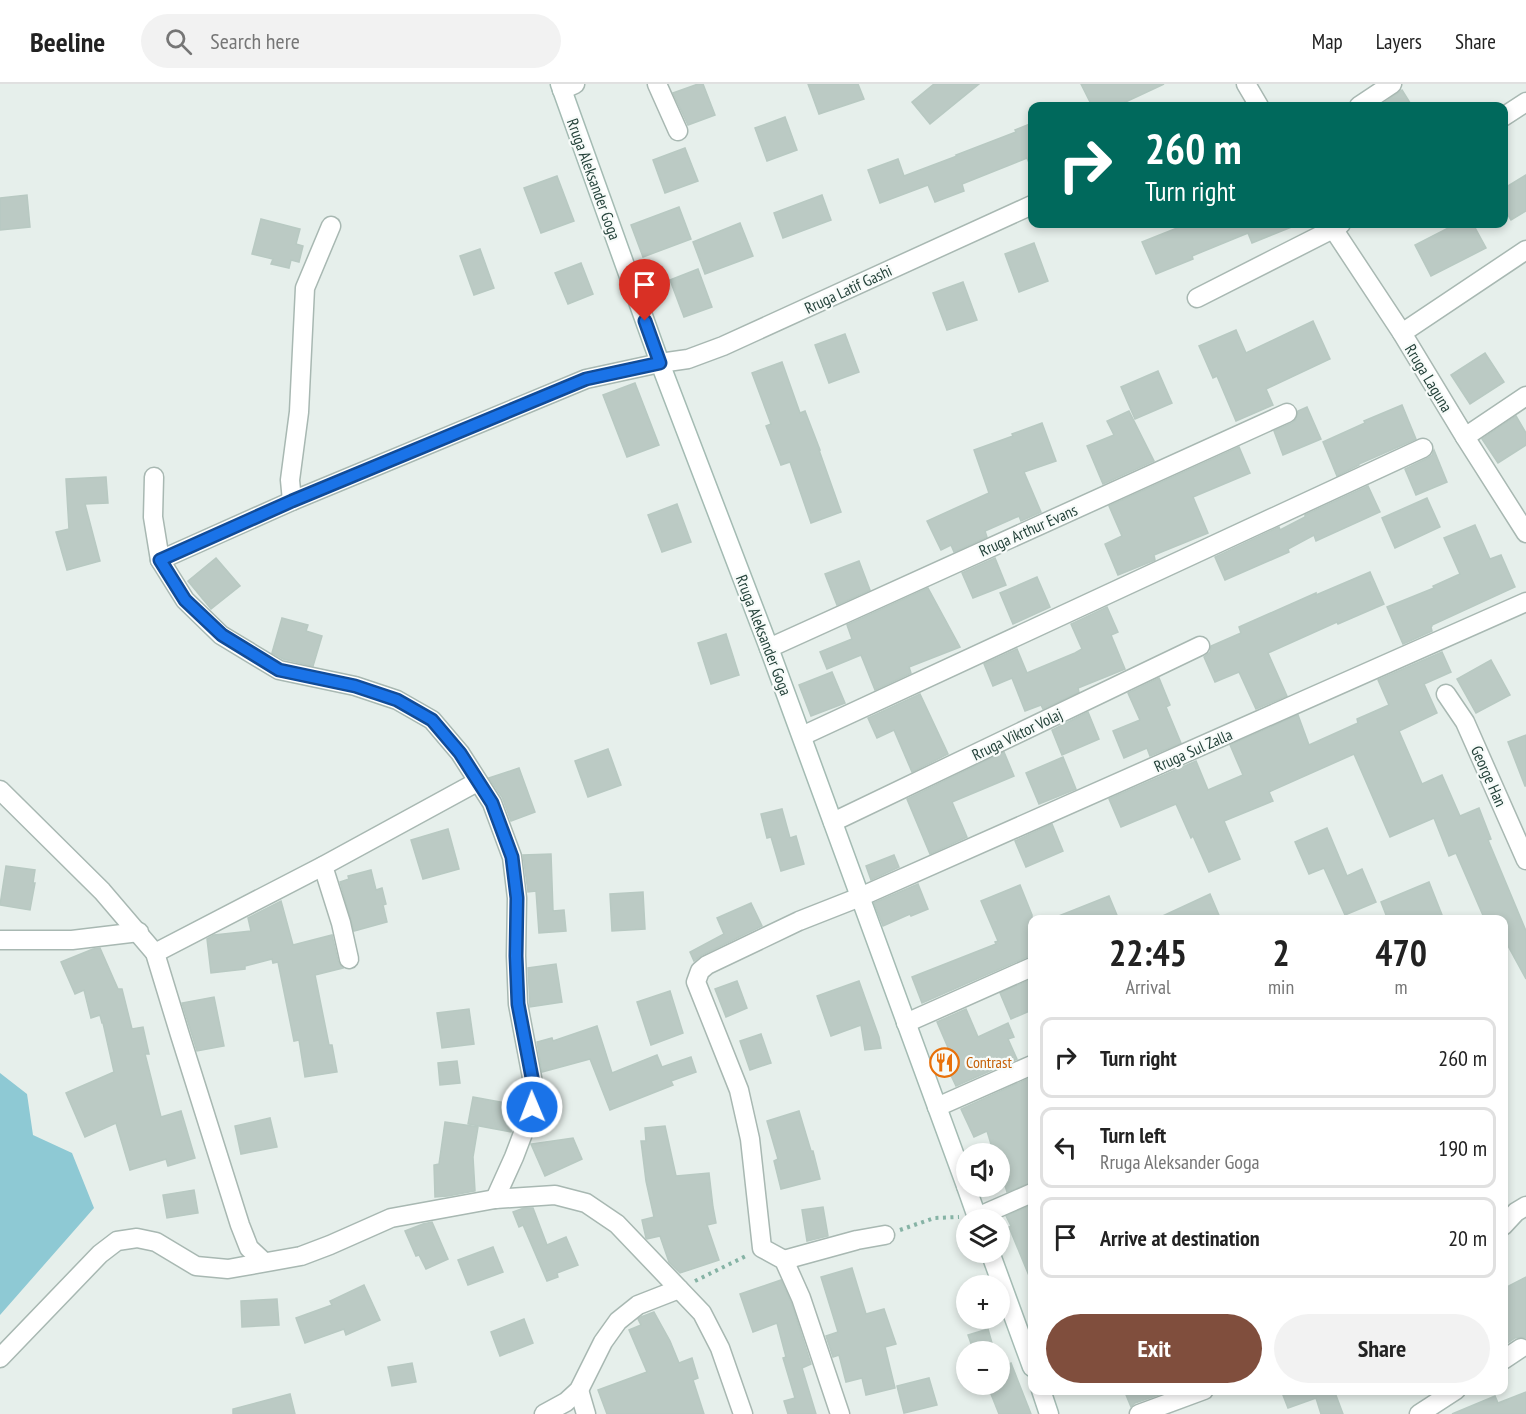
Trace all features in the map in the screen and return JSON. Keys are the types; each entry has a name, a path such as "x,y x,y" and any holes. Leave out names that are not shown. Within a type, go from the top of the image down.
{"street":[{"path":"657,84 678,131"},
{"path":"1246,84 1257,102"},
{"path":"1363,96 1392,84"},
{"name":"Rruga Aleksander Goga","path":"566,86 660,363 770,648 956,1159"},
{"path":"1508,114 1526,102"},
{"name":"Rruga Latif Gashi","path":"160,560 292,501 586,379 688,359 723,346 1028,207"},
{"path":"292,501 290,480 299,412 305,288 331,226"},
{"path":"1197,298 1329,228"},
{"name":"Rruga Laguna","path":"1337,228 1526,533"},
{"path":"1402,333 1526,250"},
{"path":"1465,437 1526,396"},
{"name":"Rruga Arthur Evans","path":"770,648 1287,413"},
{"path":"802,736 1423,448"},
{"path":"154,477 153,517 160,560 185,600 222,635 279,670 355,686 397,700 432,720 460,753 492,803 512,857 517,898 518,1004 534,1088 532,1107 514,1157 495,1199"},
{"name":"Rruga Sul Zalla","path":"762,1248 750,1139 739,1090 696,982 697,976 706,965 799,921 860,897 1526,602"},
{"name":"Rruga Viktor Volaj","path":"833,822 1200,646"},
{"name":"George Han","path":"1446,694 1465,722 1526,860"},
{"path":"155,953 323,866 477,782"},
{"path":"0,790 102,891 155,953 240,1225 249,1248 264,1262"},
{"path":"323,866 341,923 349,959"},
{"path":"0,940 72,940 139,932"},
{"path":"906,1023 1028,969"},
{"path":"937,1107 1028,1067"},
{"path":"0,1358 100,1254 117,1240 137,1238 156,1242 196,1266 228,1269 301,1256 391,1218 495,1199 555,1195 586,1203 616,1224 702,1312 720,1348 742,1414"},
{"path":"997,1209 1028,1195"},
{"path":"1508,1221 1526,1206"},
{"path":"784,1260 857,1240 885,1235"},
{"path":"762,1248 784,1260 801,1298 840,1414"},
{"path":"994,1263 1028,1356"},
{"path":"544,1414 566,1402 579,1390 603,1342 618,1321 638,1305 679,1289"},
{"path":"1508,1357 1521,1348"},
{"path":"579,1390 586,1414"},
{"path":"1043,1395 1049,1414"},
{"path":"1139,1414 1190,1395"},
{"path":"1419,1414 1448,1395"}],"path":[{"path":"885,1235 934,1218 956,1218"},
{"path":"679,1289 762,1248"}],"water":[{"path":"0,1073 27,1094 33,1135 72,1153 94,1208 0,1315"}],"building":[{"path":"703,84 715,115 688,125 673,93"},
{"path":"808,84 858,84 864,99 819,114"},
{"path":"934,84 979,84 930,124 912,102"},
{"path":"1081,84 1164,84 1126,102 1090,102"},
{"path":"1402,90 1410,102 1385,102"},
{"path":"785,117 797,150 767,161 755,128"},
{"path":"1028,125 1028,160 1027,158 962,184 964,191 935,202 928,185 880,203 868,170 898,159 904,176 1016,132 1015,130"},
{"path":"685,148 698,181 665,193 653,160"},
{"path":"1526,175 1526,211 1511,220 1508,215 1508,186"},
{"path":"557,176 574,221 541,233 524,188"},
{"path":"27,195 30,227 0,230 0,198"},
{"path":"822,195 831,220 783,238 774,213"},
{"path":"679,207 691,239 643,257 631,225"},
{"path":"261,219 300,229 296,244 303,246 299,262 291,260 289,268 271,264 273,259 252,254"},
{"path":"740,223 753,256 705,274 693,242"},
{"path":"1177,228 1289,228 1252,243 1248,233 1156,274 1142,242"},
{"path":"1448,228 1475,228 1486,248 1431,276 1415,245"},
{"path":"1034,243 1048,281 1019,292 1005,254"},
{"path":"480,249 494,288 474,295 460,256"},
{"path":"581,263 593,294 568,304 555,273"},
{"path":"698,269 712,307 684,317 670,280"},
{"path":"963,282 977,320 947,330 933,293"},
{"path":"1313,321 1330,359 1266,389 1273,405 1236,421 1217,376 1213,378 1199,346 1236,330 1246,353"},
{"path":"845,334 859,372 829,383 815,345"},
{"path":"1485,353 1504,382 1470,404 1451,375"},
{"path":"782,362 800,413 805,411 841,512 811,523 790,462 781,465 766,426 771,424 752,373"},
{"path":"1158,371 1172,403 1135,419 1121,387"},
{"path":"635,383 659,445 627,457 603,395"},
{"path":"1402,405 1416,439 1337,476 1323,442"},
{"path":"1307,407 1321,439 1283,455 1274,431 1292,423 1298,411"},
{"path":"1129,411 1154,461 1103,484 1087,446 1114,435 1107,421"},
{"path":"1516,416 1526,433 1526,445 1498,463 1482,439"},
{"path":"1042,423 1056,461 1024,472 1041,512 1021,521 1019,516 985,531 987,537 954,552 951,545 941,550 927,521 989,493 974,450"},
{"path":"1239,447 1250,473 1193,497 1208,533 1154,555 1155,560 1118,575 1105,544 1122,536 1109,506"},
{"path":"1434,450 1447,482 1416,495 1405,469 1428,458"},
{"path":"106,477 108,503 85,504 100,561 67,570 56,532 69,529 66,479"},
{"path":"1368,486 1380,512 1316,541 1314,535 1288,549 1289,552 1225,580 1215,557 1279,527 1280,530 1305,515"},
{"path":"1427,498 1440,527 1395,548 1382,518"},
{"path":"677,504 691,542 662,552 648,515"},
{"path":"1475,525 1490,559 1501,555 1515,587 1432,625 1432,631 1403,644 1387,607 1434,588 1433,586 1460,574 1444,538"},
{"path":"216,558 240,586 211,609 188,581"},
{"path":"995,558 1006,585 973,598 962,573"},
{"path":"859,561 870,590 837,605 825,574"},
{"path":"1370,572 1384,604 1268,653 1287,696 1256,709 1239,672 1215,682 1204,657 1210,652 1211,646 1241,633 1239,627"},
{"path":"1037,577 1050,607 1013,624 1000,593"},
{"path":"928,588 960,647 909,667 911,673 875,690 861,655 827,669 820,652 852,639 847,625"},
{"path":"1107,607 1118,632 1111,635 1125,669 1078,688 1079,692 1043,709 1041,705 1025,711 1012,678 993,686 984,664 1017,649 1027,673 1075,653 1082,649 1071,624"},
{"path":"282,618 308,625 306,631 322,636 313,666 283,659 272,653"},
{"path":"726,634 739,675 711,684 698,643"},
{"path":"1442,652 1451,672 1424,684 1437,713 1399,731 1422,784 1442,775 1460,816 1479,808 1491,839 1488,840 1526,931 1526,979 1508,946 1508,915 1483,915 1456,853 1449,856 1434,818 1390,837 1354,754 1269,792 1273,801 1224,821 1240,859 1209,872 1176,804 1121,827 1109,799 1196,761 1208,790 1243,775 1230,745 1298,715 1309,745 1358,723 1357,719 1389,705 1378,680"},
{"path":"1491,660 1510,695 1476,713 1457,679"},
{"path":"832,672 845,703 811,716 799,685"},
{"path":"1159,678 1170,705 1166,707 1181,743 1150,756 1147,748 1124,758 1113,731 1140,720 1128,693"},
{"path":"920,694 948,754 912,772 894,730 877,738 868,718"},
{"path":"1088,712 1099,739 1062,755 1052,730"},
{"path":"1526,735 1526,786 1525,786 1508,742"},
{"path":"608,749 621,785 588,797 575,761"},
{"path":"1004,752 1014,776 952,802 967,837 930,854 907,799"},
{"path":"1063,757 1076,789 1039,804 1026,773"},
{"path":"519,768 535,812 511,821 502,797 489,778"},
{"path":"782,809 790,838 796,836 804,864 781,871 771,837 767,838 761,814"},
{"path":"1052,824 1063,851 1026,867 1015,841"},
{"path":"1327,828 1347,876 1362,869 1376,902 1345,915 1324,868 1309,874 1295,842"},
{"path":"448,829 459,869 423,879 411,840"},
{"path":"551,854 553,911 564,910 566,931 539,933 536,891 528,892 523,855"},
{"path":"894,855 899,867 871,880 866,866"},
{"path":"6,866 35,870 30,910 0,905"},
{"path":"371,870 376,890 382,888 387,922 354,931 340,882 349,879 348,876"},
{"path":"1429,882 1442,915 1386,915 1381,902"},
{"path":"918,884 928,909 883,926 874,903"},
{"path":"1020,885 1032,915 1028,915 1028,957 922,1003 912,977 996,944 995,942 998,941 981,901"},
{"path":"643,892 645,929 612,931 610,894"},
{"path":"1210,894 1219,915 1165,915"},
{"path":"1109,896 1117,915 1061,915"},
{"path":"281,901 293,945 332,935 338,961 343,968 315,975 329,1045 332,1045 337,1072 305,1077 299,1040 294,1041 278,962 273,963 272,959 245,966 245,969 211,973 207,939 214,935 251,931 248,918"},
{"path":"751,903 762,926 694,961 690,952 724,934 717,918"},
{"path":"100,948 118,989 122,989 132,1029 143,1027 149,1054 145,1054 161,1117 181,1111 195,1158 168,1166 166,1159 130,1170 116,1123 85,1137 66,1093 114,1072 100,1015 91,1018 84,990 75,994 61,962"},
{"path":"556,964 562,1002 530,1007 528,968"},
{"path":"737,981 747,1008 726,1017 715,989"},
{"path":"859,981 881,1048 865,1050 861,1025 831,1036 817,996"},
{"path":"1028,981 1028,1012 1011,1019 1000,993"},
{"path":"670,991 683,1033 651,1045 637,1002"},
{"path":"214,997 224,1046 197,1051 182,1003"},
{"path":"469,1009 474,1044 442,1048 437,1013"},
{"path":"966,1009 978,1037 1008,1023 1014,1037 1008,1039 1017,1059 956,1086 941,1054 949,1050 937,1022"},
{"path":"597,1026 612,1073 657,1055 662,1067 691,1057 696,1072 671,1081 673,1085 610,1110 590,1059 542,1072 537,1042 552,1038 553,1041"},
{"path":"761,1034 771,1063 750,1070 740,1041"},
{"path":"457,1061 460,1083 440,1085 438,1063"},
{"path":"1028,1079 1028,1184 1010,1191 1010,1143 991,1143 987,1131 974,1137 961,1109"},
{"path":"473,1097 516,1105 511,1132 468,1124"},
{"path":"799,1111 820,1179 781,1189 774,1161 778,1159 767,1121"},
{"path":"270,1118 277,1147 241,1154 235,1126"},
{"path":"445,1122 478,1127 473,1157 475,1191 435,1197 434,1165 439,1164"},
{"path":"665,1126 676,1176 709,1173 716,1223 707,1225 719,1260 680,1273 669,1262 660,1236 646,1238 642,1220 654,1217 646,1181 641,1141 646,1141 645,1128"},
{"path":"573,1138 582,1159 545,1176 531,1144"},
{"path":"194,1190 198,1213 167,1218 163,1195"},
{"path":"823,1207 828,1236 807,1241 802,1210"},
{"path":"1028,1207 1028,1273 1010,1229 1010,1214"},
{"path":"533,1208 547,1245 566,1237 578,1265 557,1273 558,1277 547,1281 523,1225 519,1227 513,1212"},
{"path":"432,1222 448,1259 426,1269 419,1255 416,1256 405,1231"},
{"path":"493,1247 503,1272 468,1285 458,1260"},
{"path":"852,1268 866,1314 884,1309 896,1344 885,1347 895,1388 866,1395 862,1378 846,1382 839,1355 833,1357 826,1336 838,1332 821,1277"},
{"path":"1526,1277 1526,1338 1515,1338 1508,1343 1508,1286"},
{"path":"781,1280 791,1302 811,1364 802,1368 816,1414 788,1414 784,1401 795,1398 783,1358 786,1357 777,1323 753,1332 740,1294"},
{"path":"364,1285 380,1320 346,1335 344,1329 305,1343 296,1318 332,1305 330,1301"},
{"path":"277,1299 279,1325 242,1327 241,1301"},
{"path":"654,1312 679,1363 692,1358 698,1378 693,1380 704,1414 607,1414 598,1390 647,1372 629,1330 641,1325 638,1319"},
{"path":"524,1319 533,1343 500,1356 491,1332"},
{"path":"988,1329 991,1341 970,1341 968,1335"},
{"path":"412,1363 416,1382 392,1386 388,1367"},
{"path":"1010,1363 1031,1414 999,1414 991,1395 1010,1395"},
{"path":"929,1378 937,1405 904,1413 897,1386"},
{"path":"1526,1392 1526,1414 1452,1414 1495,1396 1498,1403"},
{"path":"290,1394 295,1414 233,1414 233,1409"},
{"path":"1126,1395 1158,1395 1135,1403 1131,1407"},
{"path":"1283,1395 1336,1395 1343,1414 1321,1414 1316,1398 1288,1408"}],"place":[{"name":"Contrast","path":"945,1062"}],"route":[{"path":"532,1107 534,1088 518,1004 517,898 512,857 492,803 460,753 432,720 397,700 355,686 279,670 222,635 185,600 160,560 292,501 586,379 660,363 645,321"}]}
